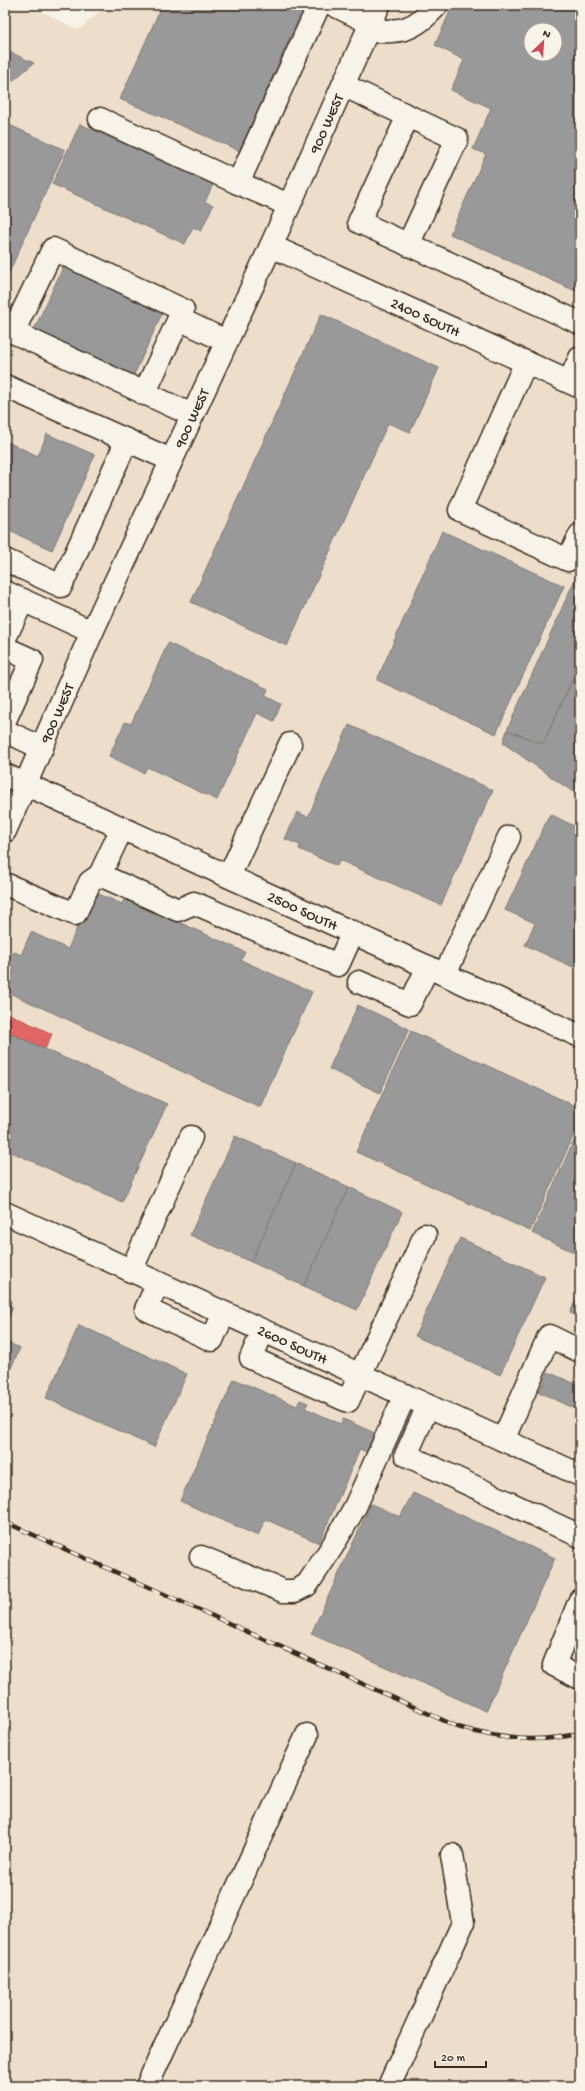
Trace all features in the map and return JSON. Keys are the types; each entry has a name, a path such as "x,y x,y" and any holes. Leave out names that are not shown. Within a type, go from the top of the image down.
{"street":[{"path":"238,183 319,5"},
{"path":"334,5 372,20 408,29 418,23 437,5"},
{"name":"900 WEST","path":"5,831 27,784 92,632 271,246 372,20"},
{"path":"343,85 457,139 408,245"},
{"path":"408,116 359,222 580,323"},
{"path":"100,119 289,205"},
{"name":"2400 SOUTH","path":"271,246 574,384"},
{"path":"144,394 183,310 53,249 13,332 144,394 192,415"},
{"path":"179,319 226,341"},
{"path":"574,384 580,358"},
{"path":"526,362 460,510 568,560 580,534"},
{"path":"5,386 171,460"},
{"path":"5,560 61,586 127,440"},
{"path":"5,638 14,596 92,632"},
{"path":"5,648 32,660 5,720"},
{"path":"5,731 42,748"},
{"path":"229,876 290,744"},
{"name":"2500 SOUTH","path":"5,775 580,1036"},
{"path":"5,884 75,914 90,882 100,875 122,828"},
{"path":"359,982 410,1004 437,970 509,837"},
{"path":"100,875 178,910 194,904 338,965 353,932"},
{"path":"131,1271 191,1137"},
{"name":"2600 SOUTH","path":"5,1213 580,1475"},
{"path":"263,1331 251,1358 348,1401 359,1374 425,1235"},
{"path":"158,1283 146,1309 212,1340 224,1313"},
{"path":"503,1440 549,1336 580,1350"},
{"path":"201,1557 283,1591 295,1591 307,1585 332,1547 355,1506 405,1395"},
{"path":"428,1406 406,1455 580,1536"},
{"path":"580,1600 554,1665 580,1678"},
{"path":"146,2086 307,1735"},
{"path":"389,2086 463,1923 452,1855"}],"shaded area":[{"path":"5,5 29,5 78,30 107,5 580,5 580,2086 5,2086"}],"building: Shops":[{"path":"5,1012 52,1034 45,1049 5,1031"}],"building: Industry":[{"path":"162,5 291,5 302,10 240,151 120,99"},
{"path":"453,5 580,5 580,293 450,234 486,154 473,149 491,108 451,90 464,60 435,45"},
{"path":"5,50 34,63 5,87"},
{"path":"5,123 65,150 5,281"},
{"path":"80,124 213,184 205,202 213,205 201,231 193,227 185,244 52,184"},
{"path":"66,261 165,307 133,377 33,332"},
{"path":"321,314 439,368 410,432 388,423 287,646 191,602"},
{"path":"47,434 95,455 52,550 5,529 5,441 38,456"},
{"path":"442,531 564,586 496,734 377,680"},
{"path":"580,568 580,663 543,744 507,730"},
{"path":"168,643 268,689 265,696 281,704 274,721 257,713 217,800 147,767 144,773 109,756 125,722 131,724"},
{"path":"580,663 580,797 503,743 507,730 543,744"},
{"path":"349,725 493,790 441,905 339,860 337,866 299,849 300,845 285,839 297,812 308,817"},
{"path":"550,814 580,829 580,968 574,965 573,967 525,945 535,923 505,910"},
{"path":"94,892 122,904 125,898 245,952 241,960 312,992 260,1107 5,991 14,968 7,965 13,951 21,955 31,932 68,949 77,928 71,926 76,916"},
{"path":"358,1005 409,1029 380,1093 329,1069"},
{"path":"5,1031 167,1104 122,1202 5,1149"},
{"path":"411,1031 580,1108 580,1121 530,1231 356,1152"},
{"path":"580,1127 580,1255 532,1233"},
{"path":"235,1136 296,1163 251,1262 190,1235"},
{"path":"296,1163 349,1187 304,1286 251,1262"},
{"path":"349,1187 402,1212 357,1310 304,1286"},
{"path":"460,1238 545,1277 500,1375 415,1336"},
{"path":"580,1292 580,1317 570,1313"},
{"path":"5,1304 13,1307 5,1325"},
{"path":"79,1325 187,1374 154,1447 46,1398"},
{"path":"5,1341 20,1348 5,1381"},
{"path":"548,1372 580,1386 580,1411 539,1392"},
{"path":"234,1379 297,1406 300,1400 308,1403 305,1408 341,1424 343,1419 377,1434 368,1453 360,1449 319,1543 265,1519 258,1536 180,1501"},
{"path":"413,1493 555,1558 486,1711 311,1634 371,1504 400,1517"}],"railway":[{"path":"5,1522 458,1727 488,1735 519,1739 549,1738 580,1733"}]}
